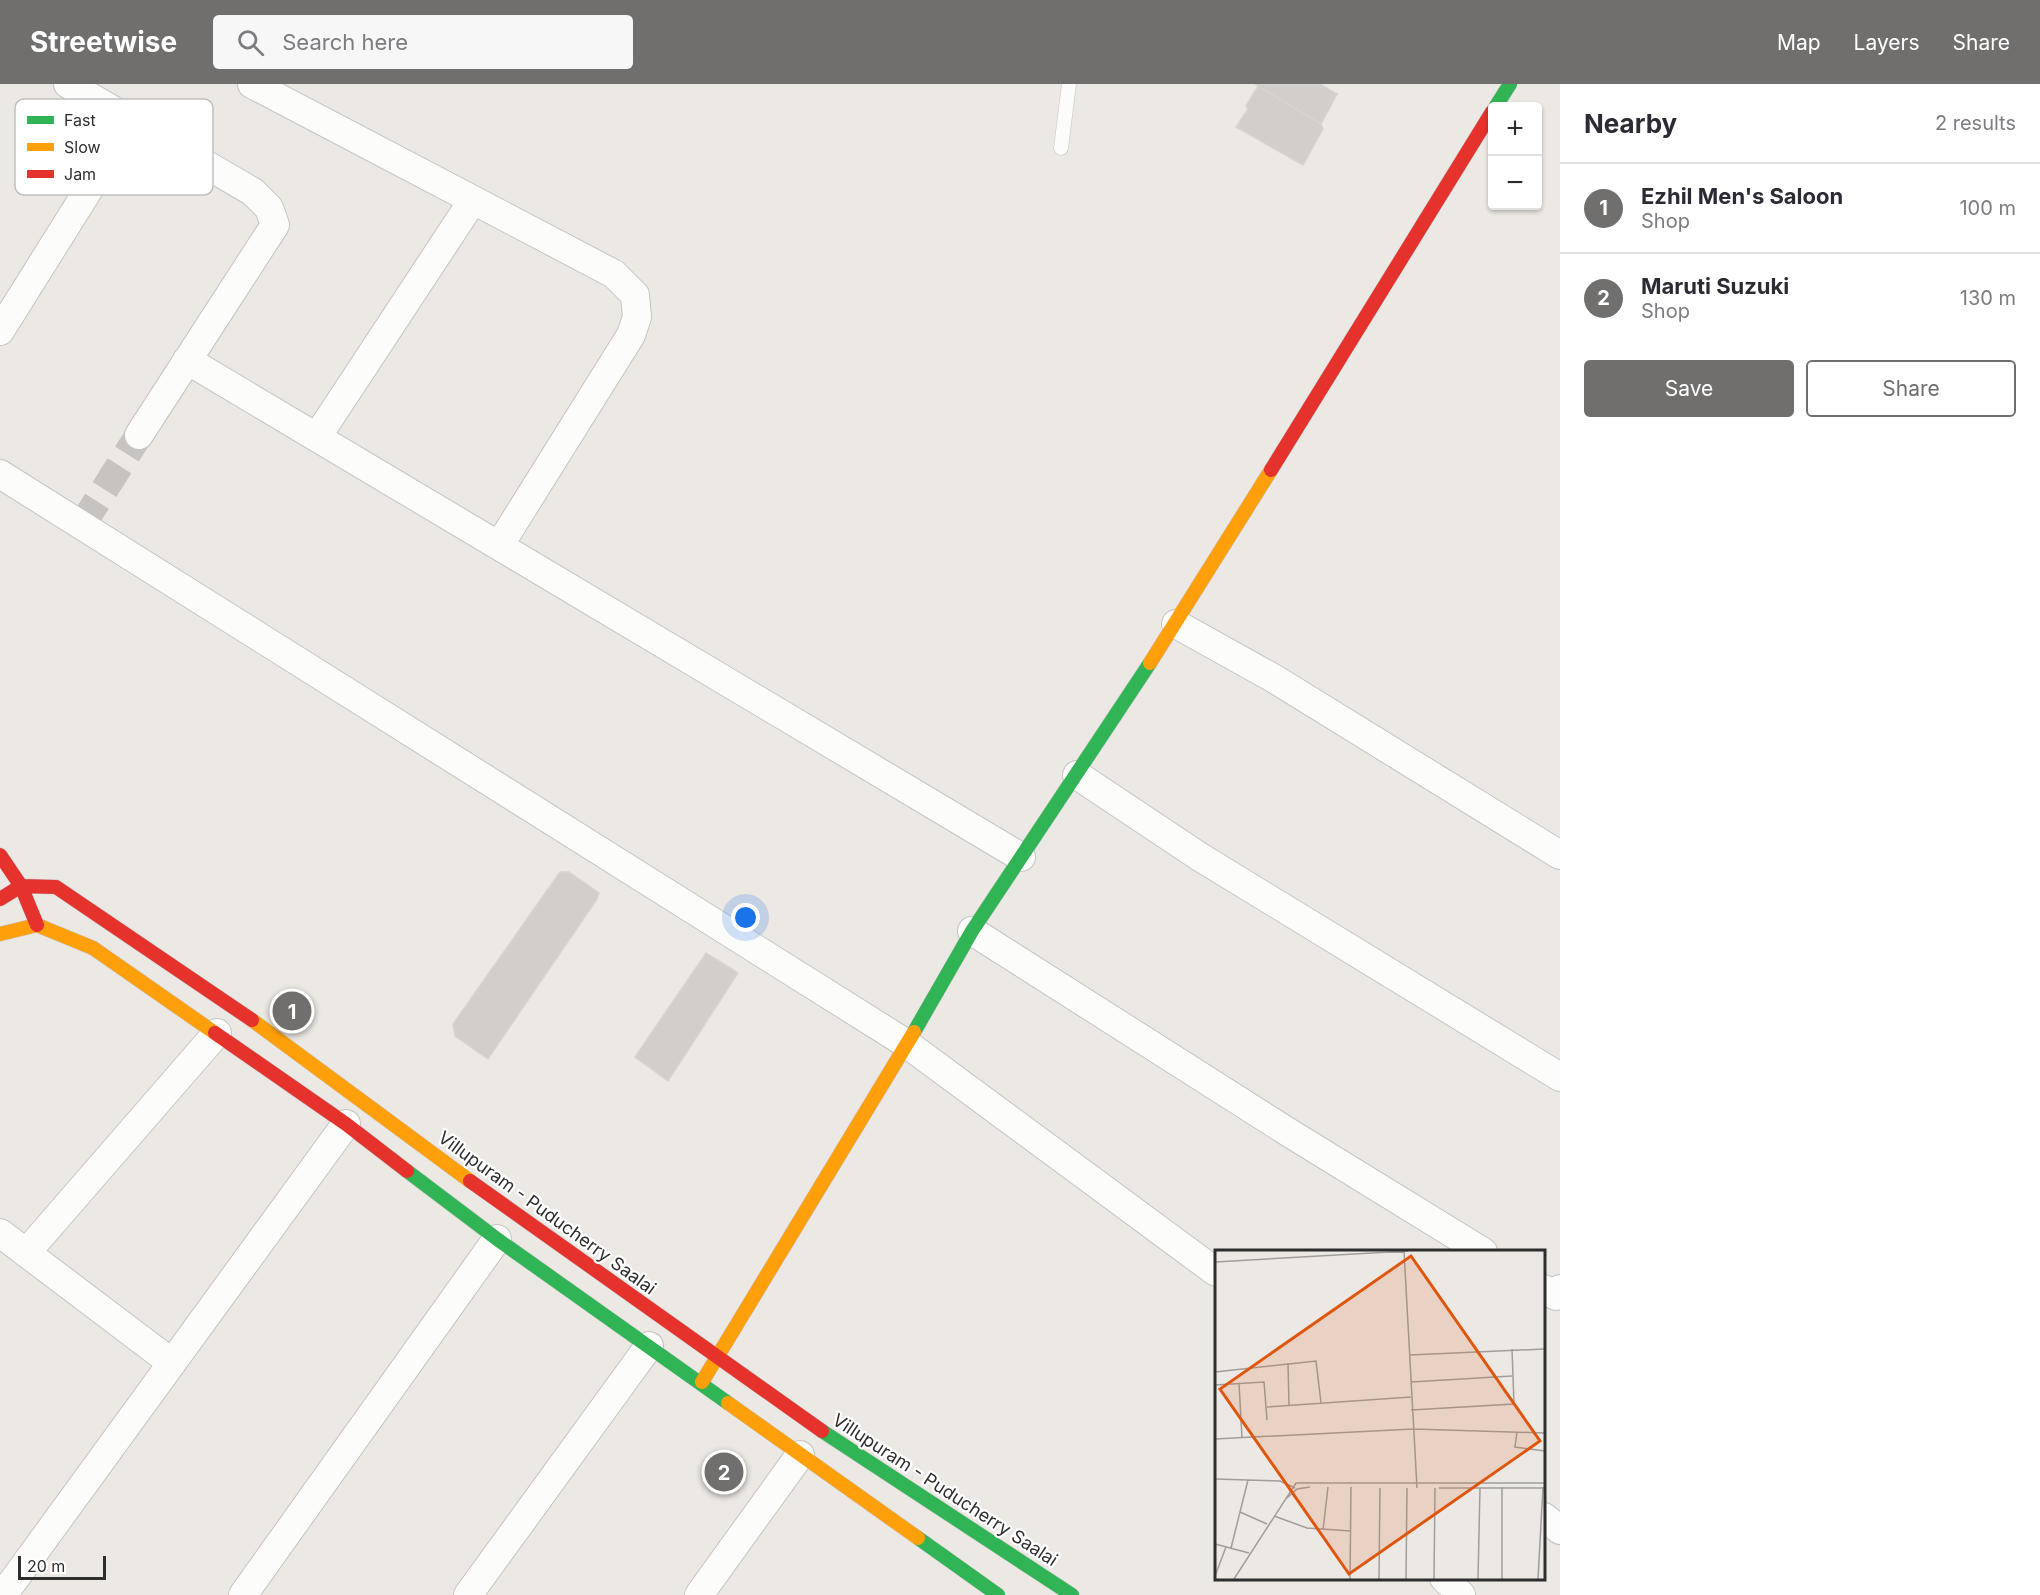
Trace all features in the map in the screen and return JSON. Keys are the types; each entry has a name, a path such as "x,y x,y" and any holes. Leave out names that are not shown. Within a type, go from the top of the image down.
{"main road":[{"path":"1499,102 1510,84"},
{"path":"701,1383 907,1044 972,931 1176,624 1488,118"},
{"path":"0,855 21,886 37,925"},
{"path":"0,899 21,886"},
{"name":"Villupuram - Puducherry Saalai","path":"21,886 56,887 228,1003 515,1214 818,1429 1072,1595"},
{"path":"0,934 37,925 93,948 346,1124 497,1239 998,1595"}],"street":[{"path":"68,84 92,99"},
{"path":"252,84 614,274 635,295 637,317 631,335 499,546"},
{"path":"139,435 275,225 269,208 253,192 213,169"},
{"path":"0,331 85,195"},
{"path":"317,437 473,200"},
{"path":"188,360 1021,857"},
{"path":"0,474 907,1044 1215,1271"},
{"path":"1176,624 1273,678 1560,855"},
{"path":"1077,775 1200,857 1560,1077"},
{"path":"972,931 1288,1132 1481,1250"},
{"path":"26,1253 217,1033"},
{"path":"3,1595 346,1124"},
{"path":"0,1233 172,1364"},
{"path":"243,1595 497,1239"},
{"path":"1545,1290 1556,1296 1560,1289"},
{"path":"468,1595 649,1346"},
{"path":"699,1595 800,1455"},
{"path":"1545,1518 1560,1530"},
{"path":"1445,1580 1461,1595"}],"lane":[{"path":"1061,148 1069,84"}],"building":[{"path":"1255,84 1320,84 1337,94 1321,124"},
{"path":"1258,86 1321,124 1323,129 1303,165 1236,127 1248,109 1246,106"},
{"path":"560,872 569,872 599,893 597,899 488,1059 455,1036 453,1024"},
{"path":"706,953 738,973 668,1081 635,1057"}],"tunnel":[{"path":"82,525 139,435"}],"traffic: fast":[{"path":"1499,102 1510,84"},
{"path":"914,1032 972,931 1150,663"},
{"path":"407,1171 497,1239 728,1403"},
{"path":"822,1431 1072,1595"},
{"path":"918,1538 998,1595"}],"traffic: slow":[{"path":"1150,663 1271,470"},
{"path":"0,934 37,925 93,948 215,1033"},
{"path":"252,1020 470,1181"},
{"path":"702,1382 914,1032"},
{"path":"728,1403 918,1538"}],"traffic: jam":[{"path":"1271,470 1488,118"},
{"path":"0,855 21,886 37,925"},
{"path":"0,899 21,886 56,887 252,1020"},
{"path":"215,1033 346,1124 407,1171"},
{"path":"470,1181 822,1431"}],"place":[{"name":"Ezhil Men's Saloon","path":"292,1011"},
{"name":"Maruti Suzuki","path":"724,1472"}]}
